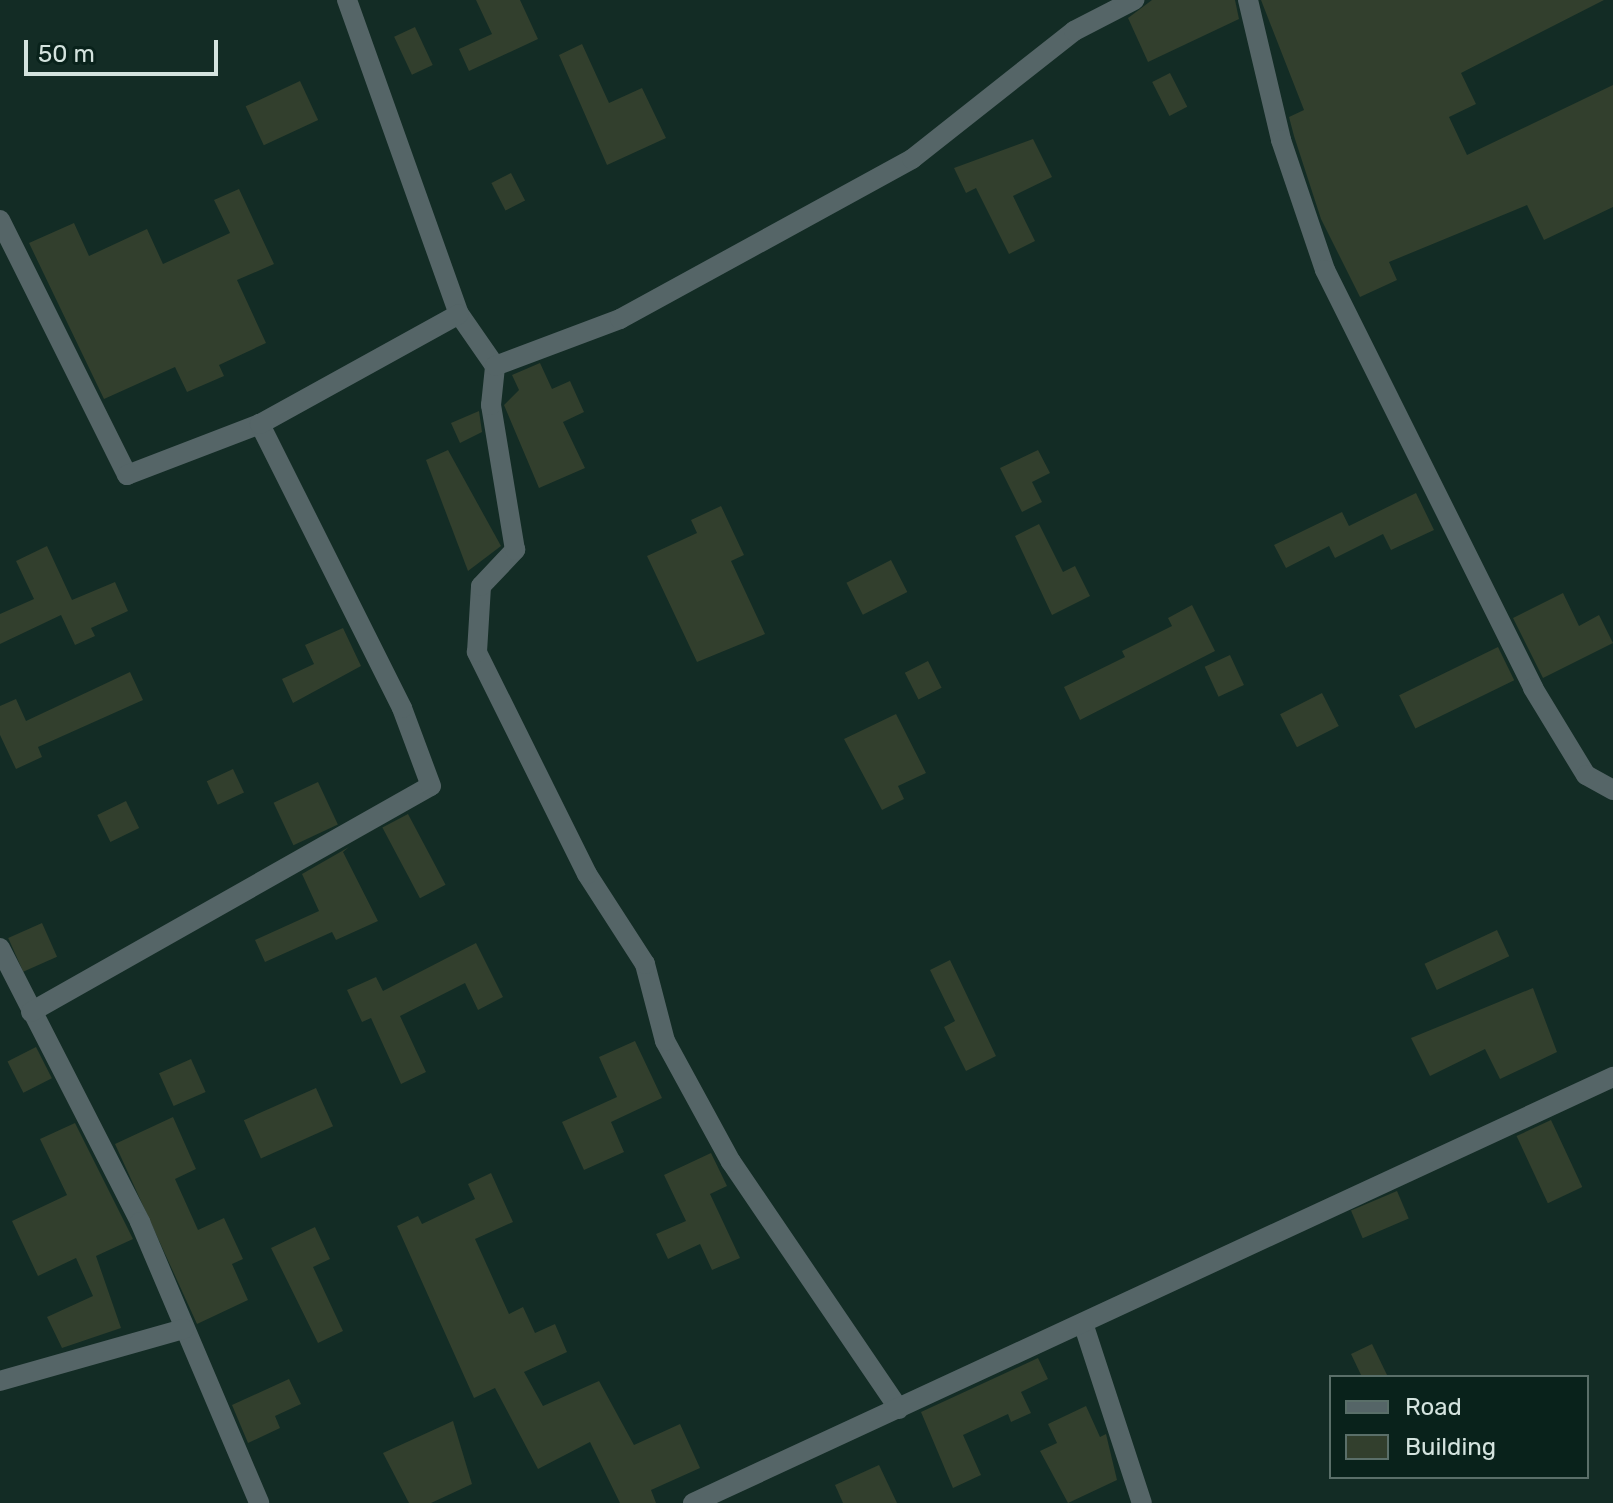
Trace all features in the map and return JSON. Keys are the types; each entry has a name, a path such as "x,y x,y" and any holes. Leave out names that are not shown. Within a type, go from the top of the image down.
{"street":[{"path":"347,0 459,314 495,366 491,405 515,550 481,586 477,652 587,874 645,964 665,1041 731,1162 899,1409"},
{"path":"495,366 620,319 912,159 1074,31 1134,0"},
{"path":"1248,0 1281,140 1325,270 1533,688 1586,775 1613,790"},
{"path":"0,220 127,475 260,424 459,314"},
{"path":"31,1012 431,786 402,708 260,424"},
{"path":"0,948 140,1222 259,1503"},
{"path":"693,1503 1613,1077"},
{"path":"1083,1323 1142,1503"},
{"path":"0,1381 184,1329"}],"building":[{"path":"476,0 520,0 538,39 469,71 459,49 492,34"},
{"path":"1152,0 1235,0 1239,19 1148,62 1128,18"},
{"path":"1261,0 1604,0 1461,73 1476,104 1449,117 1467,155 1613,85 1613,207 1544,240 1527,205 1389,262 1397,280 1360,297 1321,219 1289,117 1304,110"},
{"path":"415,27 433,65 412,75 394,37"},
{"path":"582,44 609,103 642,88 666,138 607,165 559,55"},
{"path":"1170,73 1187,107 1169,116 1152,82"},
{"path":"300,81 318,120 264,145 246,106"},
{"path":"1033,139 1052,177 1013,196 1035,241 1009,254 976,188 966,193 954,168"},
{"path":"511,173 525,201 505,211 491,183"},
{"path":"239,189 274,264 237,280 266,343 219,365 224,376 187,392 175,367 104,399 29,243 74,223 89,256 147,229 163,264 230,233 214,200"},
{"path":"540,363 552,389 570,381 584,412 563,422 585,468 539,488 504,405 519,390 512,375"},
{"path":"479,411 482,432 460,443 451,423"},
{"path":"448,450 501,546 468,571 426,460"},
{"path":"1038,450 1050,473 1032,482 1042,502 1022,512 1000,468"},
{"path":"1416,493 1434,530 1391,550 1383,534 1335,558 1329,546 1286,568 1274,545 1342,512 1349,526"},
{"path":"721,506 744,555 731,561 765,634 697,662 647,556 697,533 691,520"},
{"path":"1039,524 1063,572 1075,566 1090,596 1052,615 1015,536"},
{"path":"47,546 72,600 115,582 128,611 91,628 95,636 75,645 61,615 0,644 0,614 34,599 16,561"},
{"path":"891,560 907,592 863,615 846,583"},
{"path":"1563,593 1579,626 1599,615 1613,643 1543,678 1513,618"},
{"path":"1192,605 1215,651 1080,720 1064,687 1125,657 1122,651 1172,626 1168,618"},
{"path":"343,628 361,666 293,703 282,679 314,664 305,645"},
{"path":"1498,647 1514,680 1415,728 1399,695"},
{"path":"1230,655 1244,685 1219,697 1205,667"},
{"path":"928,661 942,688 918,700 905,673"},
{"path":"130,672 143,700 38,747 42,757 16,769 0,735 0,706 16,699 26,721"},
{"path":"1322,693 1339,726 1297,747 1280,714"},
{"path":"896,714 926,773 898,786 904,799 882,810 844,739"},
{"path":"233,769 244,793 218,805 207,781"},
{"path":"318,782 338,825 293,845 274,803"},
{"path":"126,801 139,828 110,842 97,815"},
{"path":"408,814 446,885 420,898 382,828"},
{"path":"349,847 343,852 378,921 336,940 332,932 265,962 255,940 319,911 302,874"},
{"path":"42,923 57,957 23,972 8,938"},
{"path":"1497,930 1509,956 1437,990 1424,964"},
{"path":"476,943 503,997 478,1010 465,983 400,1016 426,1072 401,1084 371,1018 362,1022 347,990 376,977 383,991"},
{"path":"950,960 996,1056 966,1071 944,1027 955,1021 930,970"},
{"path":"1533,988 1557,1052 1500,1079 1485,1049 1430,1076 1411,1038"},
{"path":"635,1041 662,1098 611,1122 624,1152 584,1170 562,1122 617,1097 599,1057"},
{"path":"36,1047 52,1078 23,1093 7,1062"},
{"path":"191,1059 206,1092 174,1106 159,1073"},
{"path":"316,1088 333,1126 261,1159 244,1120"},
{"path":"173,1117 196,1169 175,1179 198,1230 224,1218 243,1259 232,1264 248,1300 197,1324 115,1144"},
{"path":"1551,1120 1582,1187 1548,1203 1517,1136"},
{"path":"75,1123 133,1239 96,1256 121,1328 62,1348 47,1317 93,1296 76,1258 38,1276 12,1221 67,1195 40,1139"},
{"path":"711,1153 727,1186 710,1194 740,1258 712,1270 700,1244 668,1259 656,1234 686,1221 664,1175"},
{"path":"491,1173 513,1222 475,1239 509,1314 523,1307 535,1333 555,1324 567,1352 524,1372 543,1406 599,1381 634,1445 680,1424 700,1468 651,1490 656,1503 620,1503 590,1442 538,1469 495,1388 474,1398 397,1226 418,1216 422,1224 475,1199 468,1184"},
{"path":"1397,1191 1409,1219 1363,1238 1351,1211"},
{"path":"315,1227 330,1259 313,1267 343,1331 318,1343 271,1248"},
{"path":"1372,1344 1387,1375 1361,1375 1351,1354"},
{"path":"1038,1358 1048,1379 1021,1392 1031,1413 1011,1422 1008,1414 963,1435 981,1475 953,1488 921,1412"},
{"path":"289,1379 301,1404 275,1416 280,1428 248,1443 232,1405"},
{"path":"1086,1406 1100,1437 1106,1434 1117,1480 1068,1503 1040,1451 1057,1443 1048,1424"},
{"path":"453,1421 472,1484 431,1503 409,1503 383,1453"},
{"path":"879,1465 897,1503 843,1503 835,1485"}]}
